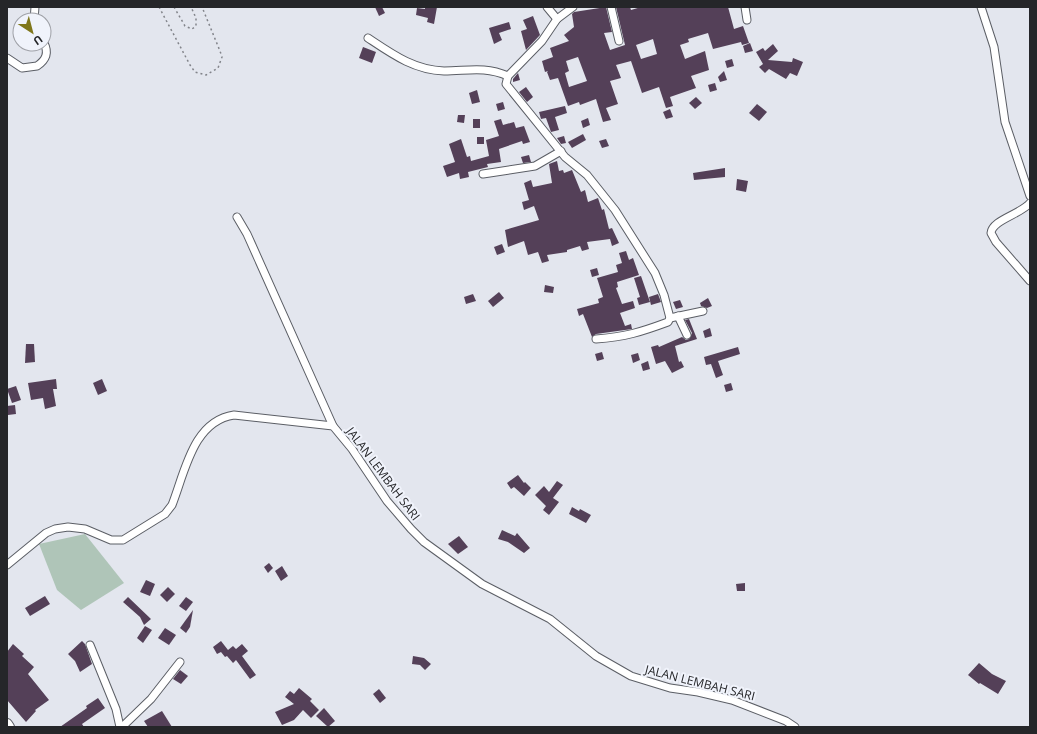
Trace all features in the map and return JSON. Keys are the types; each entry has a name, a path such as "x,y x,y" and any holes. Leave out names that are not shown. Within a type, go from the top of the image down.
{"street":[{"path":"547,7 557,19"},
{"path":"574,7 557,19 542,41 508,76 506,81 508,86 565,157 587,174 615,210 639,247 660,284 670,318"},
{"path":"611,7 619,41"},
{"path":"745,7 747,20"},
{"path":"982,7 994,47 1005,122 1030,196"},
{"path":"368,38 414,66 444,71 467,68 495,71 508,76"},
{"path":"7,58 22,68 37,66 46,55 46,52"},
{"path":"483,174 535,166 561,151"},
{"path":"1030,203 1021,212 1000,222 994,227 991,233 996,242 1030,281"},
{"path":"237,217 248,234 333,426"},
{"path":"596,339 619,338 668,322 670,318 703,311"},
{"path":"678,316 687,335"},
{"name":"JALAN LEMBAH SARI","path":"7,566 42,536 55,529 68,527 85,529 111,540 123,540 165,514 172,505 198,439 210,424 222,418 234,415 333,426 352,448 387,502 411,529 424,542 482,584 550,619 596,656 631,676 670,688 698,692 732,700 786,720 795,727"},
{"path":"90,645 116,709 121,727 150,699 180,662"}],"path":[{"path":"159,7 190,65 195,72 206,74 218,68 222,57 202,7"},
{"path":"174,7 185,26 192,29 196,26 197,22 191,7"}],"green space":[{"path":"85,534 124,583 81,610 57,590 39,544"}],"building":[{"path":"375,7 382,7 385,13 379,16"},
{"path":"425,7 437,7 434,24 427,22 428,18 416,15 417,8 425,9"},
{"path":"606,7 612,32 604,33 610,50 625,45 616,7 630,7 631,10 641,7 728,7 734,29 743,26 749,43 742,45 741,42 713,49 708,33 688,39 689,42 680,45 685,59 705,51 709,70 691,76 696,88 670,97 673,106 666,108 659,87 642,93 631,61 616,65 621,78 610,81 618,104 606,108 611,120 603,122 596,99 580,105 579,102 568,106 558,78 550,80 548,71 545,72 542,61 553,57 550,48 569,41 564,35 574,27 572,14 574,12","holes":["653,39 657,54 641,59 636,45","578,57 587,81 569,87 565,73 569,71 566,61"]},
{"path":"533,16 540,35 526,50 521,31 527,29 523,20"},
{"path":"509,22 511,29 499,33 502,40 494,44 489,28"},
{"path":"750,43 753,51 745,53 743,46"},
{"path":"773,44 778,51 768,60 792,62 793,58 803,62 797,76 790,73 786,79 769,69 765,73 759,67 763,64 756,52 763,48 765,51"},
{"path":"363,47 376,52 372,63 359,58"},
{"path":"732,59 734,66 727,68 725,61"},
{"path":"724,71 727,80 720,82 718,77"},
{"path":"518,73 520,80 513,82 513,79"},
{"path":"715,83 717,90 710,92 708,85"},
{"path":"526,87 533,97 527,102 519,92"},
{"path":"477,90 480,102 472,104 469,93"},
{"path":"696,97 702,103 695,109 689,103"},
{"path":"503,102 505,109 498,111 496,104"},
{"path":"757,104 767,112 759,121 749,113"},
{"path":"565,106 567,113 555,117 559,130 551,132 546,118 541,119 539,112"},
{"path":"670,109 673,117 666,119 663,112"},
{"path":"458,115 465,115 464,123 457,122"},
{"path":"588,118 590,125 583,128 581,121"},
{"path":"473,119 480,119 480,128 473,128"},
{"path":"501,119 503,125 514,122 516,128 524,126 530,142 523,144 522,141 499,149 501,162 487,164 488,167 468,172 469,177 460,179 459,173 447,177 443,166 455,162 449,144 461,139 467,157 470,156 471,161 489,156 486,140 499,136 494,121"},
{"path":"583,134 586,140 572,148 568,142"},
{"path":"564,136 566,143 561,144 557,138"},
{"path":"477,137 484,137 484,144 477,144"},
{"path":"606,139 609,146 602,148 599,141"},
{"path":"529,155 531,162 523,163 521,157"},
{"path":"557,161 559,171 563,170 564,173 572,170 581,192 585,190 588,202 598,198 602,210 604,209 609,229 612,228 619,243 612,246 610,239 587,242 589,249 582,251 580,246 567,250 567,252 547,255 549,261 542,263 538,252 528,255 524,241 508,247 505,230 539,220 534,206 524,210 522,202 529,200 524,183 531,180 533,187 552,183 549,164"},
{"path":"725,168 725,177 694,180 693,173"},
{"path":"737,179 748,181 746,192 736,190"},
{"path":"502,244 505,252 497,255 494,247"},
{"path":"626,251 629,260 633,258 639,275 617,282 618,287 616,288 622,304 633,301 635,308 620,313 625,326 631,324 632,329 596,334 592,337 583,314 579,316 577,309 599,303 598,299 603,297 597,278 618,272 616,265 622,263 619,253"},
{"path":"597,268 599,275 592,277 590,270"},
{"path":"641,276 650,302 639,305 637,298 640,297 634,278"},
{"path":"545,285 554,287 553,293 544,292"},
{"path":"499,292 504,298 493,307 488,301"},
{"path":"473,294 476,301 466,304 464,297"},
{"path":"658,294 661,302 651,305 649,297"},
{"path":"708,298 712,306 707,308 701,306 700,303"},
{"path":"680,300 683,307 676,309 673,302"},
{"path":"689,319 697,339 675,346 679,362 681,361 684,367 672,373 665,361 656,364 651,347 658,345 659,347 682,337 686,340 689,339 692,333 685,320"},
{"path":"710,328 712,336 705,338 703,331"},
{"path":"26,344 34,344 35,362 25,363"},
{"path":"738,347 740,354 718,361 723,375 716,378 711,364 706,365 704,357"},
{"path":"602,352 604,359 597,361 595,354"},
{"path":"638,353 640,360 633,363 631,355"},
{"path":"648,361 650,369 643,371 641,364"},
{"path":"56,379 57,389 53,389 56,406 45,409 43,398 31,400 28,383"},
{"path":"102,379 107,391 98,395 93,383"},
{"path":"731,383 733,390 726,392 724,385"},
{"path":"16,386 21,400 12,403 7,389"},
{"path":"15,405 16,414 8,415 7,406"},
{"path":"518,475 524,483 525,482 531,488 524,496 514,487 511,489 507,483"},
{"path":"557,481 563,485 553,498 559,502 549,515 543,510 546,506 535,495 544,486 549,492"},
{"path":"572,507 579,511 580,509 591,515 586,523 569,514"},
{"path":"502,530 515,536 517,533 530,548 524,553 508,542 498,539"},
{"path":"459,536 468,547 458,554 448,544"},
{"path":"269,563 273,568 268,573 264,567"},
{"path":"282,566 288,576 281,581 275,571"},
{"path":"146,580 155,584 150,596 140,592"},
{"path":"745,583 745,591 737,591 736,584"},
{"path":"168,587 175,594 167,602 160,595"},
{"path":"45,596 50,604 30,616 25,608"},
{"path":"128,597 151,619 144,625 140,617 123,602"},
{"path":"186,597 193,602 186,611 179,606"},
{"path":"193,610 190,627 186,633 180,628"},
{"path":"145,626 152,630 143,643 137,638"},
{"path":"165,628 176,635 169,645 158,638"},
{"path":"82,641 85,644 92,664 80,672 75,661 68,654"},
{"path":"221,641 228,650 233,646 236,649 242,644 248,651 242,656 256,675 250,679 236,660 233,663 221,652 217,654 213,647"},
{"path":"13,644 24,654 22,656 34,667 28,674 49,700 35,710 36,711 26,722 7,700 7,652"},
{"path":"413,656 424,658 431,664 425,670 420,665 412,664"},
{"path":"979,663 992,674 1006,681 998,694 980,683 979,684 968,675"},
{"path":"180,670 188,676 181,684 173,679"},
{"path":"299,688 312,699 310,701 319,710 311,718 303,710 294,720 282,725 275,712 294,704 285,697 290,691 294,694"},
{"path":"379,689 386,698 380,703 373,694"},
{"path":"98,698 105,708 82,724 84,727 60,727 87,708 86,706"},
{"path":"324,708 335,721 328,727 316,716"},
{"path":"162,711 172,727 148,727 144,721"}]}
